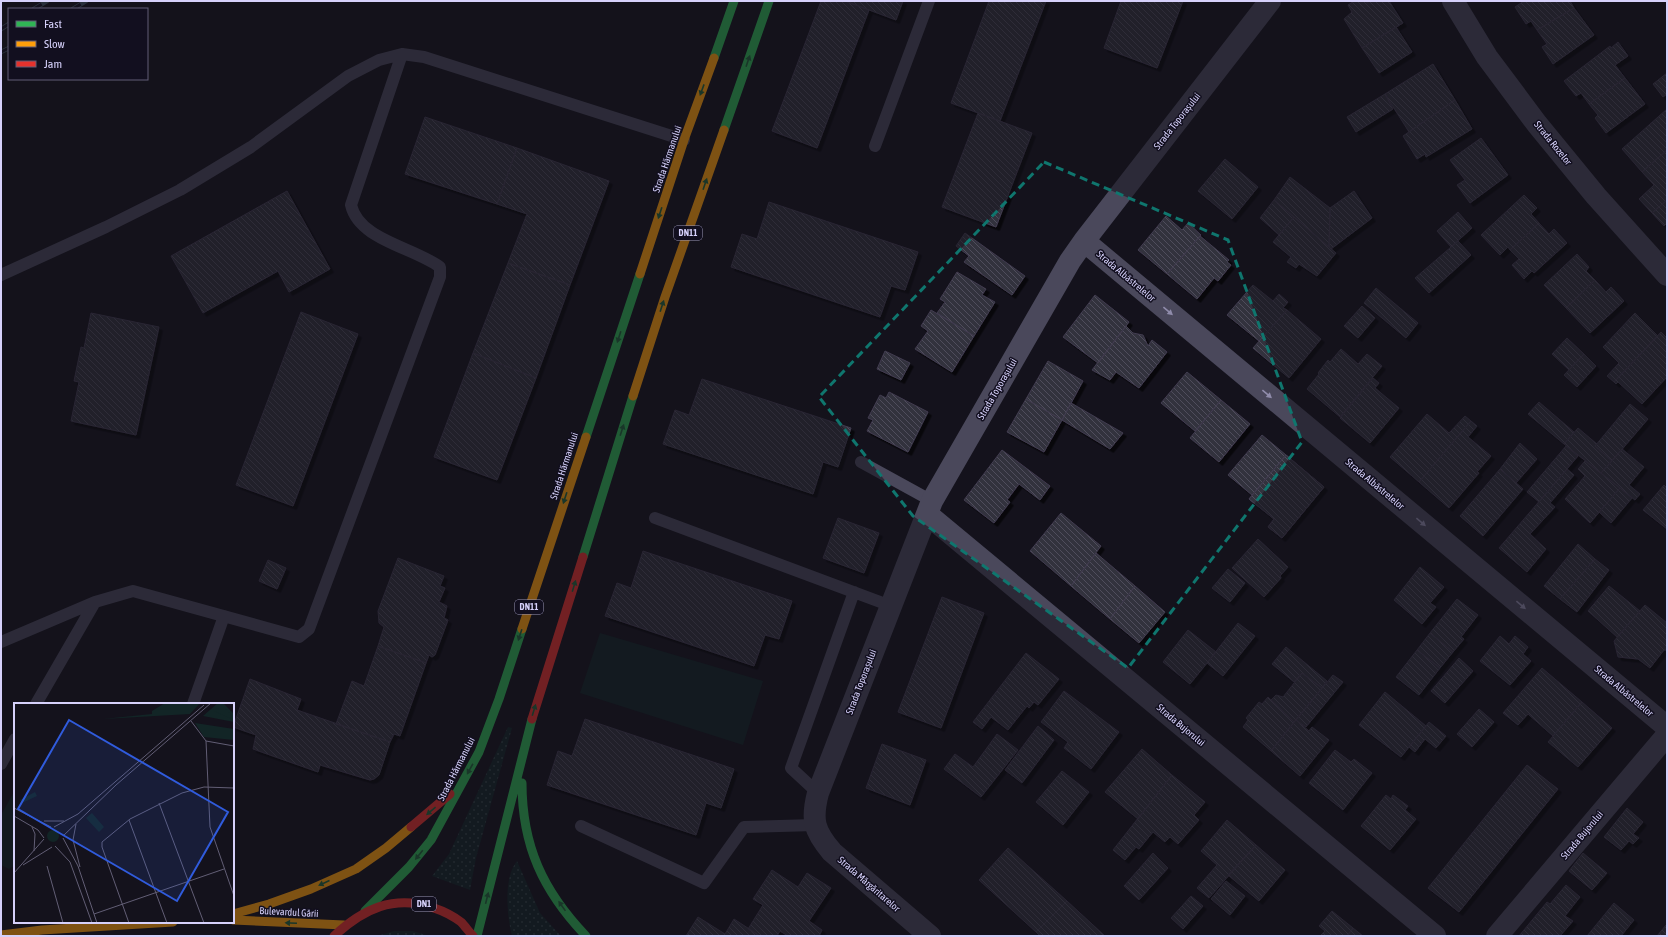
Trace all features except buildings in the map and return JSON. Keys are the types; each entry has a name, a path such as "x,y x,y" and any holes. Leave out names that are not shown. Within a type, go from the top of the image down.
{"main road":[{"name":"Strada Hărmanului","path":"365,910 410,867 431,840 478,752 499,699 684,140 734,1"},
{"name":"DN11","path":"477,936 523,747 610,467 665,297 769,1"},
{"path":"523,747 523,817 531,848 543,879 575,924 586,936"},
{"path":"234,914 269,904 311,889 356,869 386,848 460,785"},
{"name":"DN1","path":"334,936 344,925 365,910 389,903 414,902 438,908 460,921 473,936"},
{"name":"Bulevardul Gării","path":"234,920 344,925"},
{"path":"1,935 42,930 158,923"}],"street":[{"name":"Strada Toporașului","path":"815,825 813,811 818,793 929,508 1066,268 1084,241 1270,1"},
{"name":"Strada Rozelor","path":"1453,1 1487,57 1537,124 1596,196 1667,275"},
{"name":"Strada Albăstrelelor","path":"1084,241 1667,726"},
{"name":"Strada Bujorului","path":"929,508 1435,936"},
{"name":"Strada Bujorului","path":"1497,936 1667,734"},
{"name":"Strada Mărgăritarelor","path":"815,825 823,841 832,852 924,934"}],"lane":[{"path":"875,146 929,1"},
{"path":"1,642 95,602 133,592 299,637 309,629 440,278 440,267 430,260 370,232 353,214 351,205 402,54"},
{"path":"1,275 106,227 180,190 251,147 348,76 378,60 402,54 424,57 684,140"},
{"path":"861,462 929,508"},
{"path":"655,518 890,606"},
{"path":"818,793 791,768 854,592"},
{"path":"37,703 95,602"},
{"path":"193,703 224,616"},
{"path":"1,764 14,742"},
{"path":"581,826 704,883 744,827 815,825"}],"highlighted area":[{"path":"1044,162 1228,240 1302,442 1128,668 913,516 819,397"}],"green space":[{"path":"600,633 763,681 743,745 580,693"},
{"path":"508,727 512,728 476,858 470,890 432,876 449,854"},
{"path":"14,792 14,866 9,869 1,865 1,815"},
{"path":"517,861 540,913 561,936 512,936 507,897 510,877"},
{"path":"394,931 413,931 429,936 377,936"}],"railway":[{"path":"36,8 47,1"},
{"path":"75,8 86,1"},
{"path":"1,29 8,25"},
{"path":"1,52 8,48"}],"traffic: fast":[{"path":"714,58 734,1"},
{"path":"724,130 769,1"},
{"path":"586,437 640,274"},
{"path":"583,557 633,396"},
{"path":"365,911 409,867 431,840 479,752 499,699 522,629"},
{"path":"477,936 532,719"},
{"path":"522,783 526,827 538,866 558,902 586,936"}],"traffic: slow":[{"path":"640,274 684,140 714,58"},
{"path":"633,396 665,297 724,130"},
{"path":"522,629 586,437"},
{"path":"234,914 269,904 311,889 356,869 386,848 411,827"},
{"path":"234,920 344,925"},
{"path":"1,935 42,930 157,923"}],"traffic: jam":[{"path":"532,719 583,557"},
{"path":"411,827 450,794"},
{"path":"334,936 356,918 368,912 392,904 406,903 419,904 448,914 461,922 473,936"}]}
